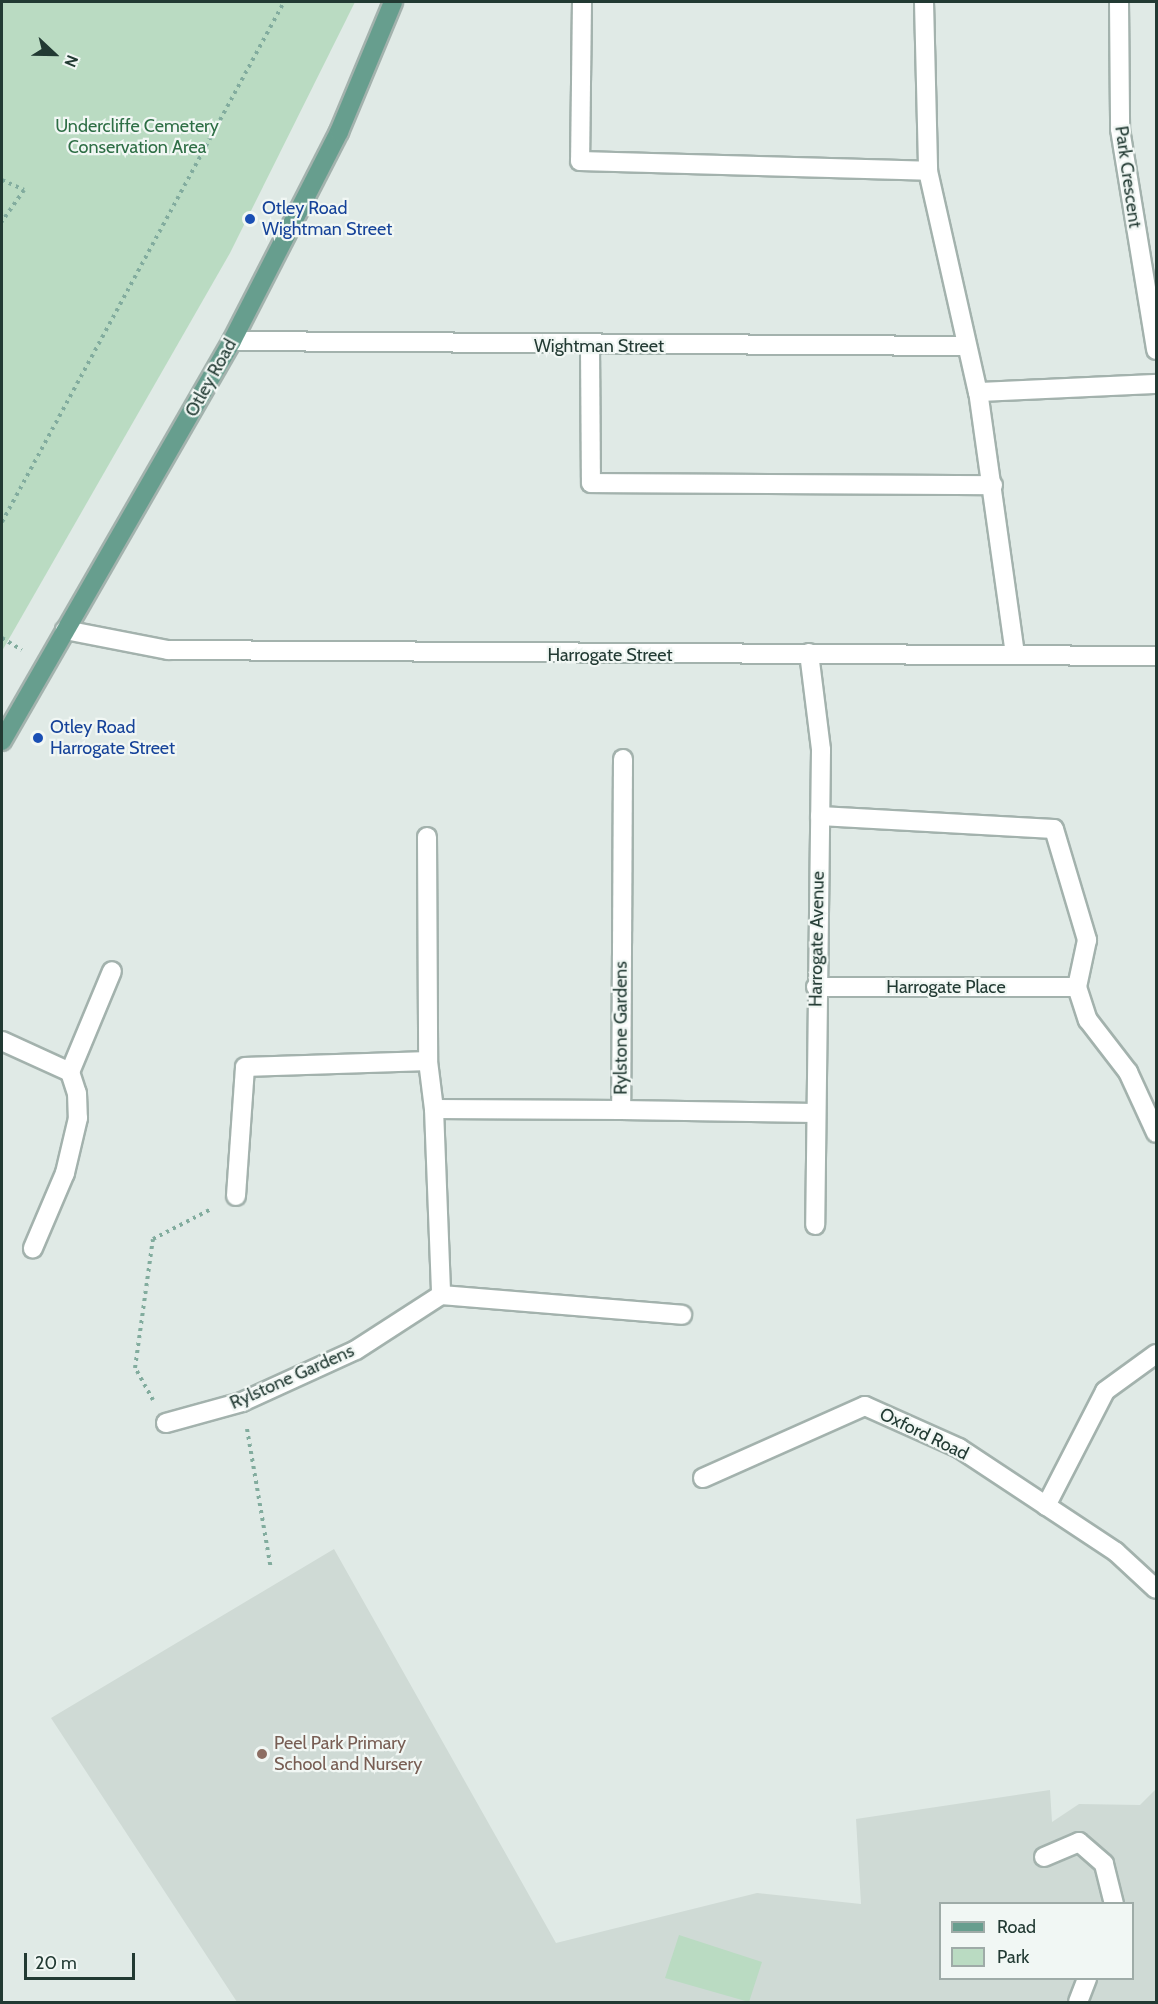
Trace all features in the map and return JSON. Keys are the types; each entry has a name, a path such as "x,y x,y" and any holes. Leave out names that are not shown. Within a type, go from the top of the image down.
{"main road":[{"name":"Otley Road","path":"2,741 232,341 339,132 393,2"}],"street":[{"path":"582,2 580,161 928,171"},
{"path":"924,2 928,171 965,346 978,392 1015,654"},
{"name":"Park Crescent","path":"1119,2 1120,129 1156,350"},
{"name":"Wightman Street","path":"232,341 590,346 965,346"},
{"path":"590,346 591,483 993,486"},
{"path":"978,392 1156,384"},
{"name":"Harrogate Street","path":"65,630 168,650 1156,656"},
{"name":"Harrogate Avenue","path":"809,653 821,750 816,987 815,1225"},
{"name":"Rylstone Gardens","path":"434,1109 621,1110 623,759"},
{"path":"820,816 1054,829 1086,940 1077,987 1088,1020 1128,1072 1156,1133"},
{"path":"427,837 428,1061 434,1109 441,1295 682,1315"},
{"path":"33,1248 65,1173 78,1118 70,1072 112,971"},
{"name":"Harrogate Place","path":"816,987 1077,987"},
{"path":"2,1041 70,1072"},
{"path":"236,1196 245,1067 428,1061"},
{"path":"621,1110 815,1113"},
{"name":"Rylstone Gardens","path":"166,1423 242,1402 356,1350 441,1295"},
{"path":"1046,1506 1105,1391 1156,1354"},
{"name":"Oxford Road","path":"702,1478 865,1406 959,1448 1116,1552 1156,1589"},
{"path":"1044,1857 1079,1842 1104,1864 1114,1902"},
{"path":"1078,2002 1086,1980"}],"path":[{"path":"2,522 284,2"},
{"path":"2,180 24,190 2,222"},
{"path":"166,1423 135,1368 153,1239 236,1196"},
{"path":"242,1402 271,1569"}],"shaded area":[{"name":"Peel Park Primary School and Nursery","path":"334,1549 556,1943 757,1893 861,1904 856,1819 1050,1790 1052,1822 1079,1804 1140,1805 1156,1789 1156,2002 237,2002 51,1718"}],"green space":[{"name":"Undercliffe Cemetery Conservation Area","path":"2,2 355,2 230,253 2,651"},
{"path":"679,1935 762,1962 749,2002 665,1978"}],"place":[{"name":"Otley Road Wightman Street","path":"250,219"},
{"name":"Otley Road Harrogate Street","path":"38,738"},
{"name":"Peel Park Primary School and Nursery","path":"262,1754"}]}
